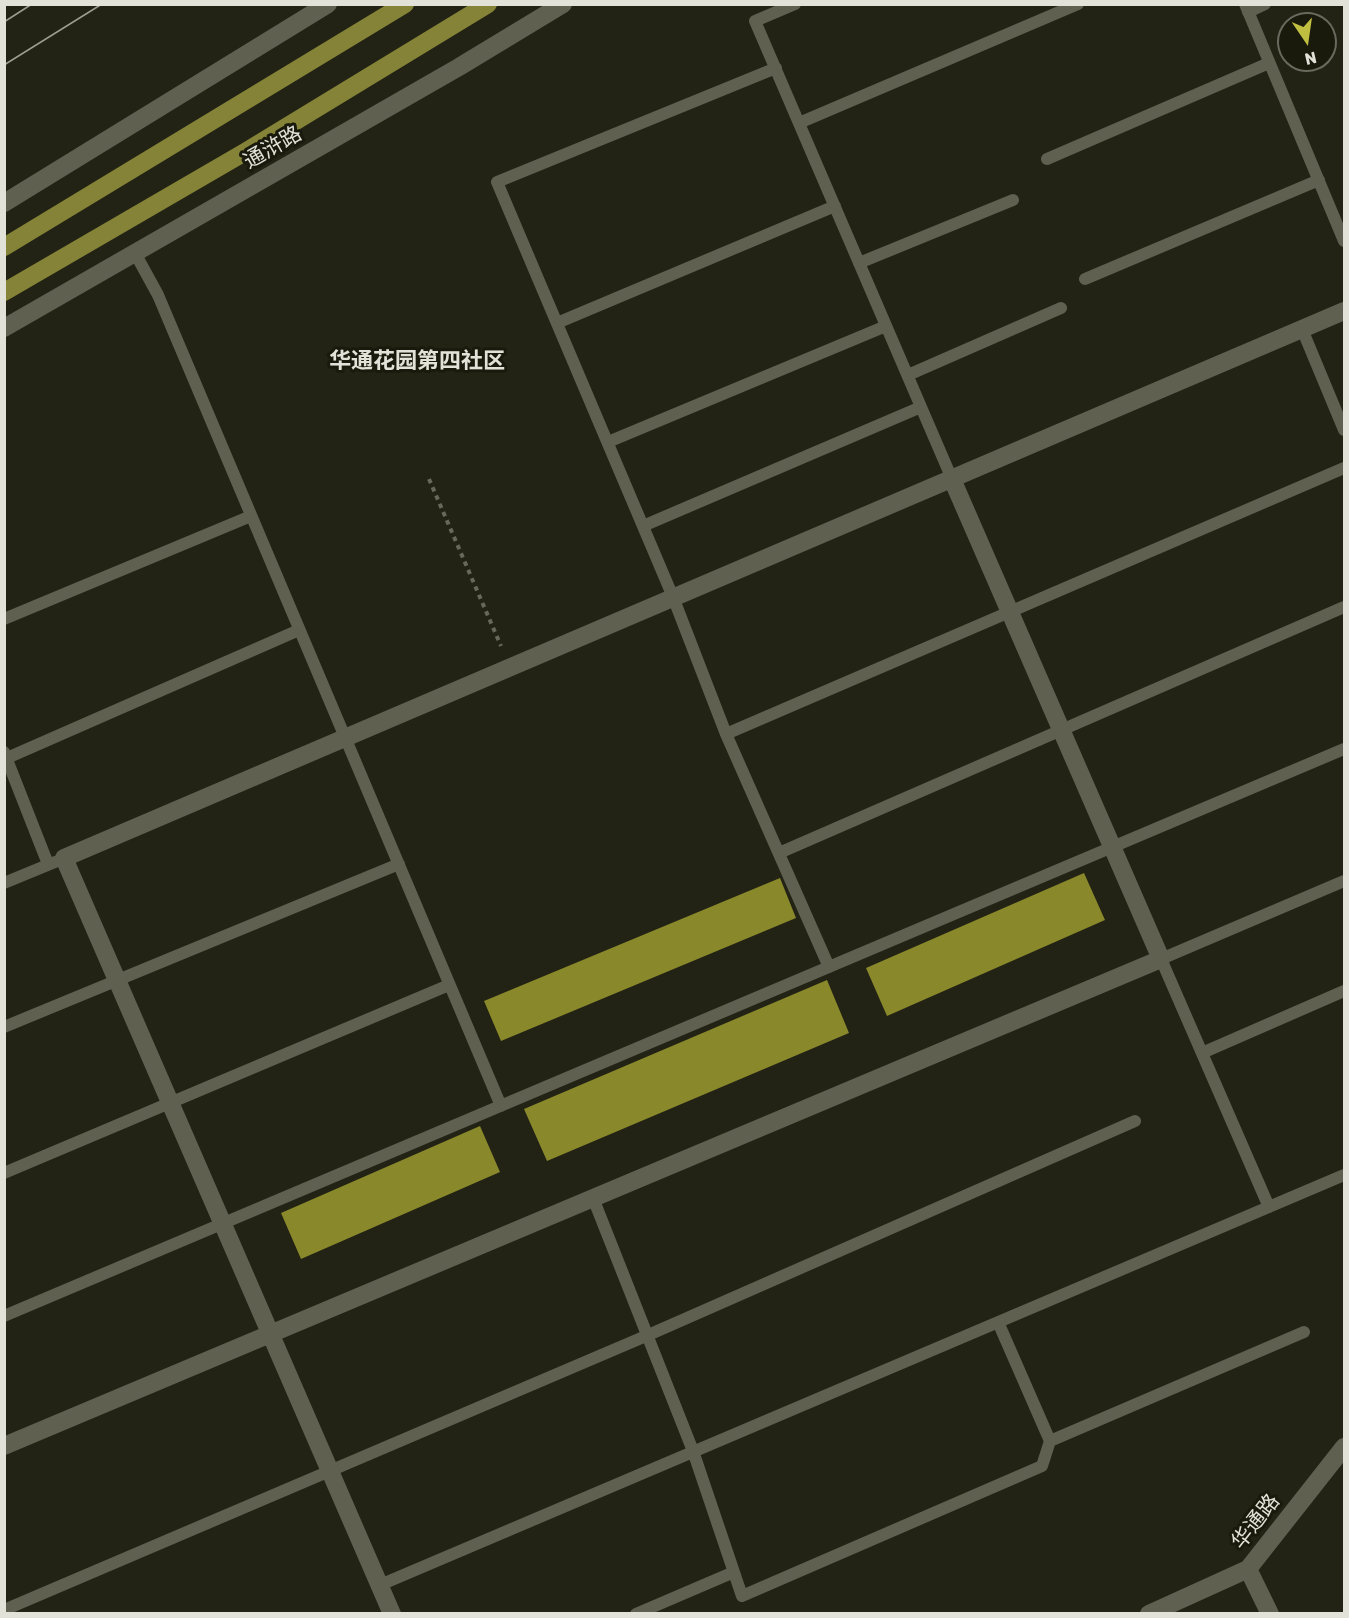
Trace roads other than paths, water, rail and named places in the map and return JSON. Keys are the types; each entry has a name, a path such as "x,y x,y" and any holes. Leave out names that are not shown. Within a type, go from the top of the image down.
{"main road":[{"path":"4,247 405,4"},
{"name":"通浒路","path":"4,292 245,152 488,4"}],"street":[{"path":"4,203 328,4"},
{"name":"通浒路","path":"4,328 459,67 563,4"},
{"path":"392,1614 118,980 56,861 1344,311"},
{"path":"4,1446 1161,959 952,479"},
{"name":"华通路","path":"1149,1614 1248,1569 1344,1447"},
{"path":"1248,1569 1270,1614"}],"lane":[{"path":"795,4 755,21 952,479"},
{"path":"799,123 1078,4"},
{"path":"1264,4 1246,8 1344,242"},
{"path":"1047,159 1269,63"},
{"path":"776,68 497,182 673,597 726,734 829,968"},
{"path":"1085,279 1319,180"},
{"path":"860,264 1013,200"},
{"path":"557,323 835,207"},
{"path":"135,253 158,295 501,1106"},
{"path":"908,375 1061,308"},
{"path":"608,442 886,326"},
{"path":"1302,329 1344,430"},
{"path":"643,526 921,406"},
{"path":"726,734 1344,468"},
{"path":"4,619 251,516"},
{"path":"779,853 1344,607"},
{"path":"4,883 56,861 6,755 299,630"},
{"path":"4,1316 1344,749"},
{"path":"4,1027 399,864"},
{"path":"1269,1207 1161,959 1344,881"},
{"path":"4,1173 449,985"},
{"path":"1202,1053 1344,991"},
{"path":"4,1610 646,1336 1135,1120"},
{"path":"380,1585 1344,1175"},
{"path":"593,1198 693,1451 742,1596 1042,1466 1050,1441 999,1322"},
{"path":"1050,1441 1304,1332"},
{"path":"636,1614 734,1572"}],"tram line":[{"path":"4,22 32,4"},
{"path":"4,65 102,4"}],"district":[{"name":"华通花园第四社区","path":"417,362"}]}
